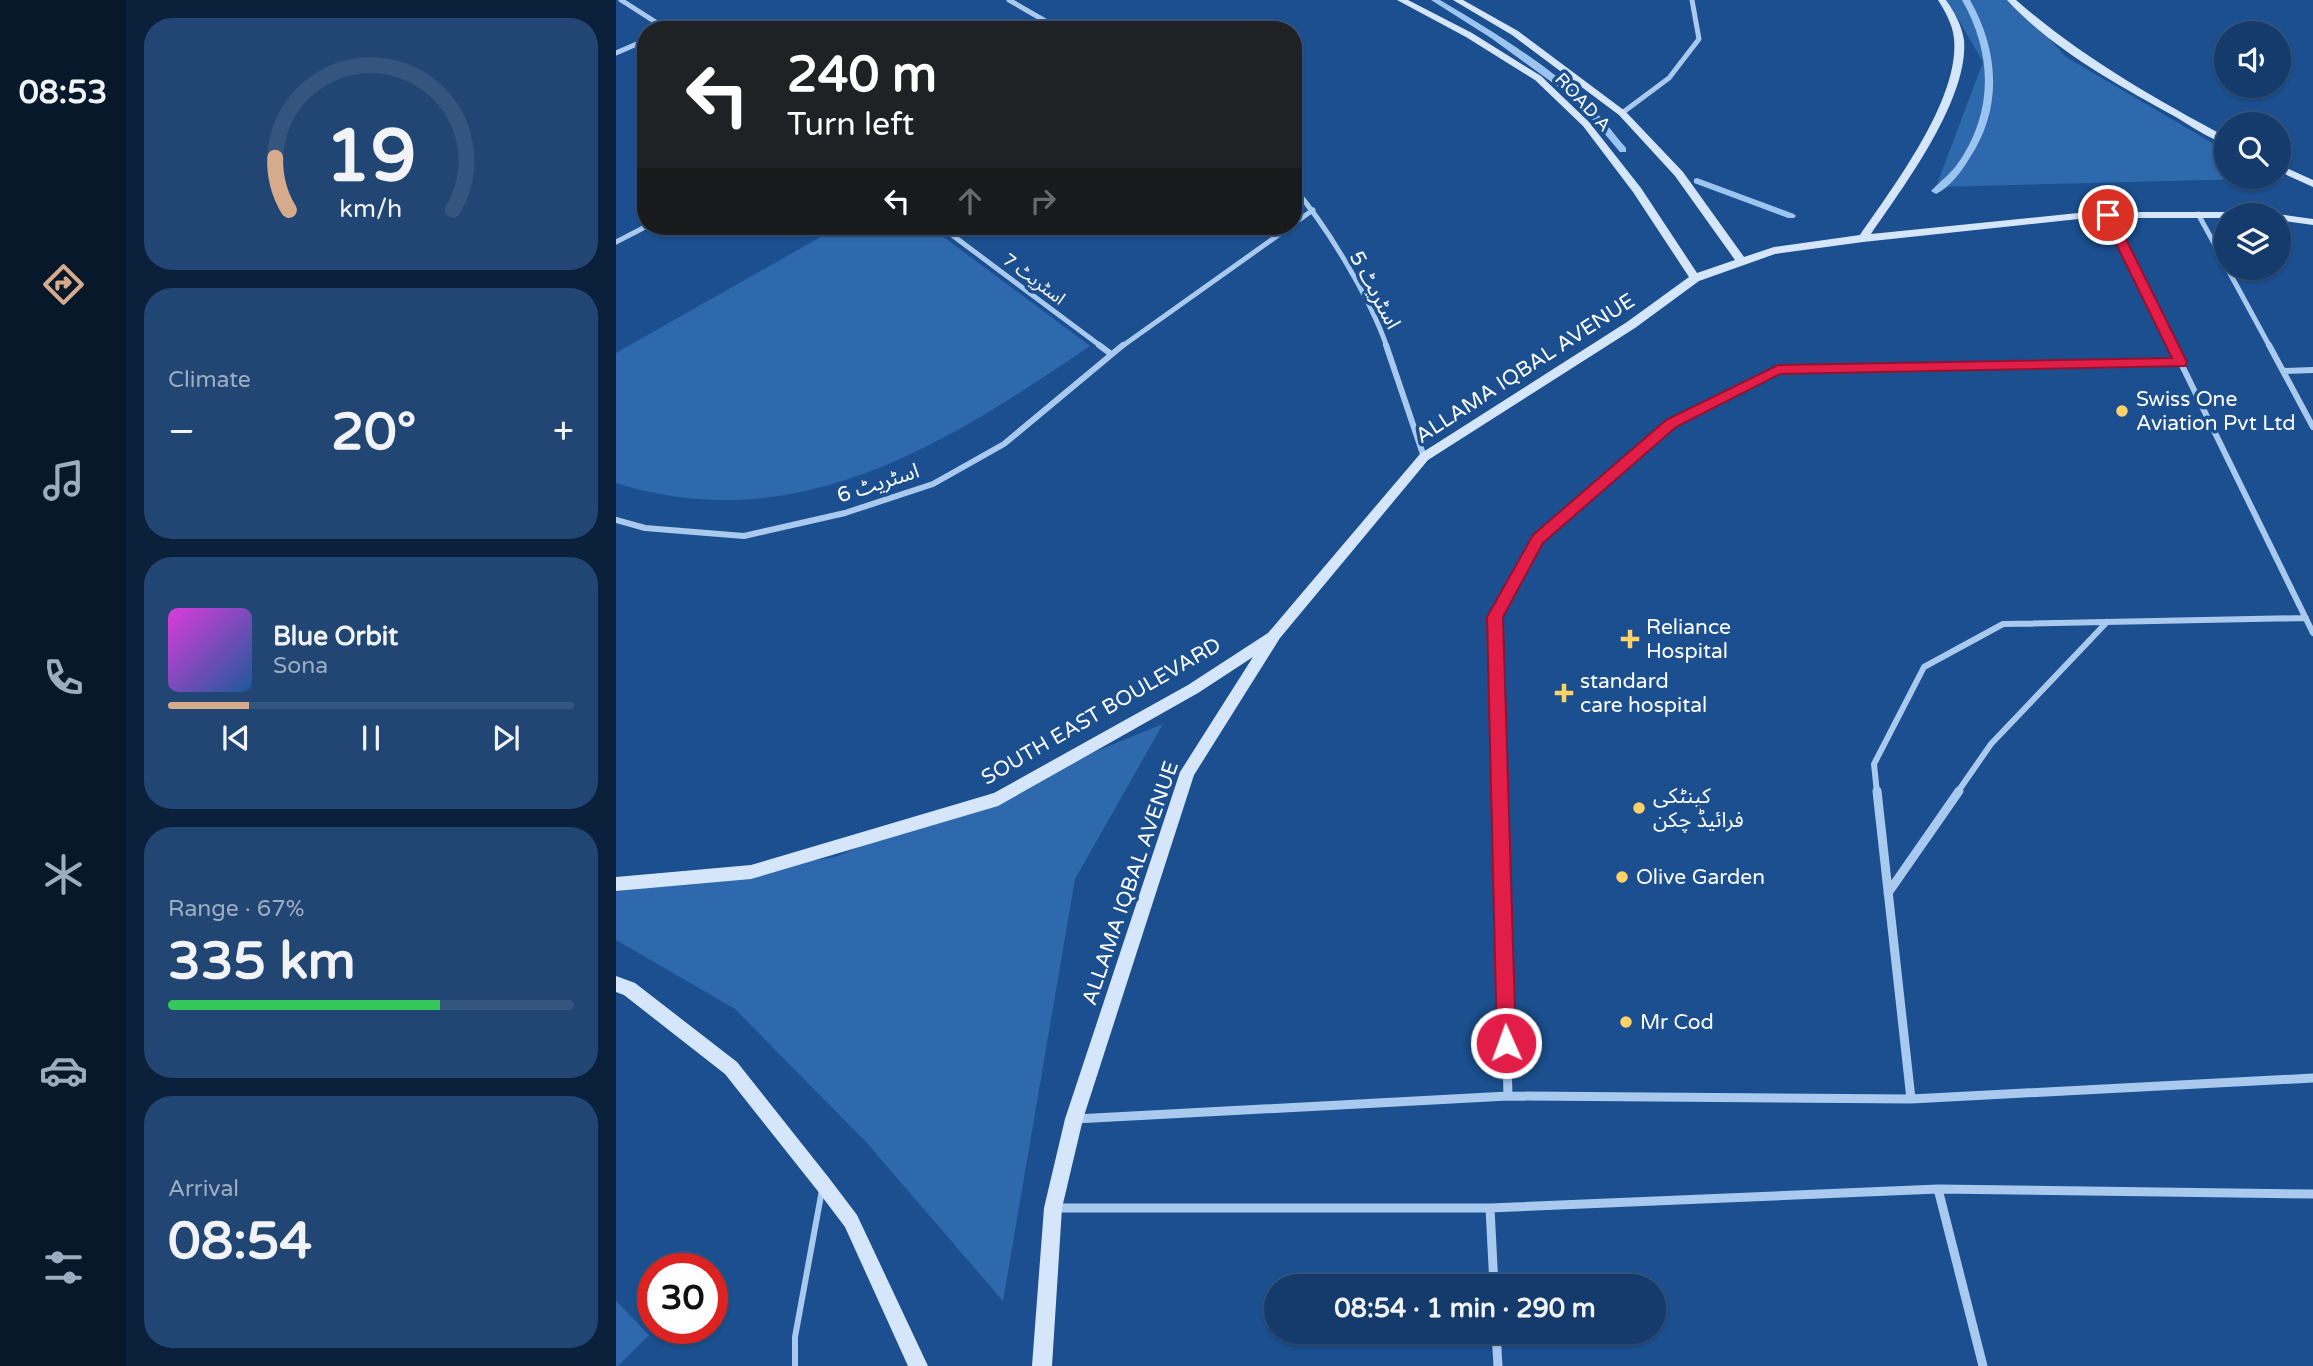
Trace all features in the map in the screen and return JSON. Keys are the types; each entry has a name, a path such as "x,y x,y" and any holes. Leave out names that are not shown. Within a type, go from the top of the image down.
{"street":[{"path":"621,0 654,21"},
{"path":"1009,0 1045,21"},
{"name":"ROAD A","path":"1401,0 1469,36 1538,78 1586,124 1637,190 1695,278"},
{"name":"ROAD A","path":"1457,0 1515,33 1622,113 1679,174 1741,261"},
{"path":"1622,113 1669,78 1699,39 1692,0"},
{"path":"1863,239 1916,160 1935,126 1954,79 1959,41 1942,0"},
{"path":"2011,0 2042,29 2117,82 2214,135"},
{"path":"616,53 637,44"},
{"path":"2291,173 2313,184"},
{"name":"اسٹریٹ 5","path":"1302,197 1313,210 1378,321 1424,457"},
{"name":"اسٹریٹ 6","path":"1302,218 1313,210"},
{"path":"2198,214 2214,243"},
{"name":"ALLAMA IQBAL AVENUE","path":"1041,1366 1053,1208 1074,1119 1187,772 1275,634 1424,457 1632,325 1695,278 1773,251 1863,239 2108,215 2214,214"},
{"path":"2108,215 2313,634"},
{"path":"2291,219 2313,222"},
{"path":"616,242 637,231"},
{"name":"اسٹریٹ 7","path":"952,235 1111,354"},
{"name":"اسٹریٹ 6","path":"616,520 645,528 744,536 845,513 933,484 1004,444 1111,354 1278,235"},
{"path":"2234,280 2313,427"},
{"path":"1508,1096 1495,617 1538,539 1671,424 1778,370 2180,362"},
{"path":"2283,371 2313,370"},
{"path":"1911,1099 1874,764 1924,667 2003,624 2306,618"},
{"path":"1888,893 1991,744 2107,622"},
{"name":"SOUTH EAST BOULEVARD","path":"616,884 751,872 998,799 1193,689 1275,634"},
{"path":"616,985 629,989 731,1068 823,1184 851,1221 918,1366"},
{"path":"1074,1119 1508,1096 1911,1099 2313,1078"},
{"path":"1053,1208 1490,1208 1938,1189 2313,1194"},
{"path":"1938,1189 1983,1366"},
{"path":"1490,1208 1493,1274"},
{"path":"1497,1344 1498,1366"}],"lane":[{"path":"795,1366 795,1337 823,1184"}],"shaded area":[{"path":"1947,0 2014,0 2066,57 2214,144 2214,180 1936,187 1983,62"},
{"path":"824,235 941,235 1090,346 981,417 867,473 808,491 746,499 682,497 616,483 616,353"},
{"path":"1163,724 1075,879 1003,1301 866,1142 735,1009 616,940 616,892 835,857"},
{"path":"616,1301 637,1323 637,1344 640,1344 616,1366"}],"waterway":[{"path":"1435,0 1494,36 1560,84 1585,105 1623,150"},
{"path":"1936,191 1957,171 1972,149 1987,107 1990,85 1985,40 1966,0"},
{"path":"1697,181 1791,216"}],"place":[{"name":"Swiss One Aviation Pvt Ltd","path":"2122,411"},
{"name":"Reliance Hospital","path":"1630,639"},
{"name":"standard care hospital","path":"1564,693"},
{"name":"کینٹکی فرائیڈ چکن","path":"1639,808"},
{"name":"Olive Garden","path":"1622,877"},
{"name":"Mr Cod","path":"1626,1022"}],"route":[{"path":"1506,1043 1495,617 1538,539 1671,424 1778,370 2180,362 2108,215"}]}
